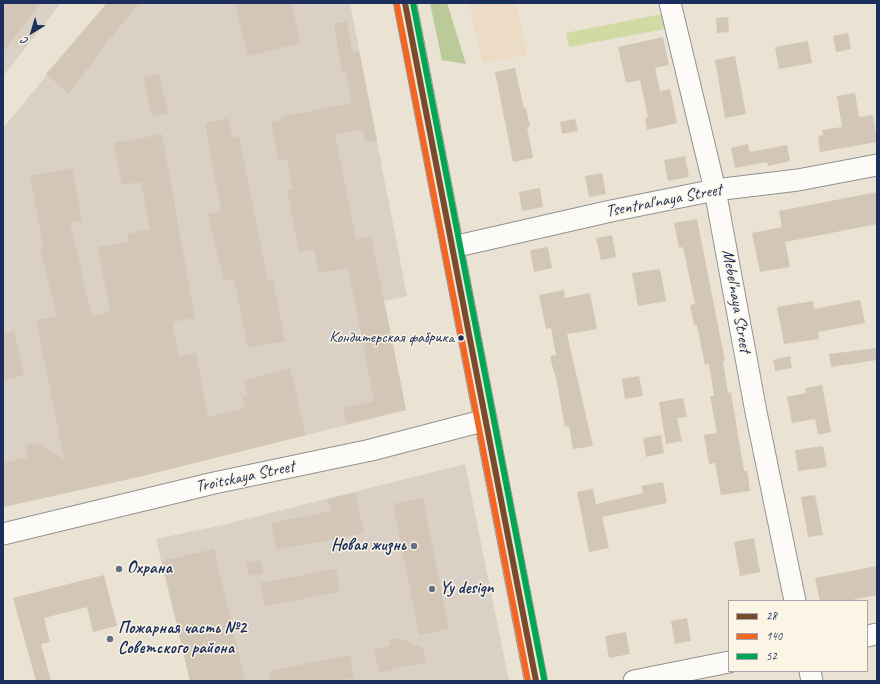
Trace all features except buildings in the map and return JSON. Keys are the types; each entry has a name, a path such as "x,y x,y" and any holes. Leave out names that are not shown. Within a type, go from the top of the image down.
{"main road":[{"path":"406,3 536,681"}],"street":[{"name":"Mebel'naya Street","path":"670,3 715,190 758,420 795,600"},
{"name":"Tsentral'naya Street","path":"453,247 611,211 715,190 798,180 877,165"},
{"name":"Troitskaya Street","path":"3,534 214,483 371,450 486,420"},
{"path":"634,681 728,662"}],"shaded area":[{"path":"3,3 61,3 3,76"},
{"path":"107,3 350,3 407,296 384,301 406,410 138,477 3,507 3,128"},
{"path":"469,3 517,3 527,55 483,63"},
{"path":"465,464 509,681 190,681 156,539 223,525"}],"green space":[{"path":"430,3 447,3 466,64 442,60"},
{"path":"662,14 665,29 569,47 566,33"}],"transit line":[{"name":"28","path":"405,3 536,681"},
{"name":"52","path":"413,3 544,679"},
{"name":"140","path":"397,5 528,681"}],"place":[{"name":"Кондитерская фабрика","path":"461,338"},
{"name":"Новая жизнь","path":"414,546"},
{"name":"Охрана","path":"119,569"},
{"name":"Yy design","path":"432,589"},
{"name":"Пожарная часть №2 Советского района","path":"110,639"}]}
